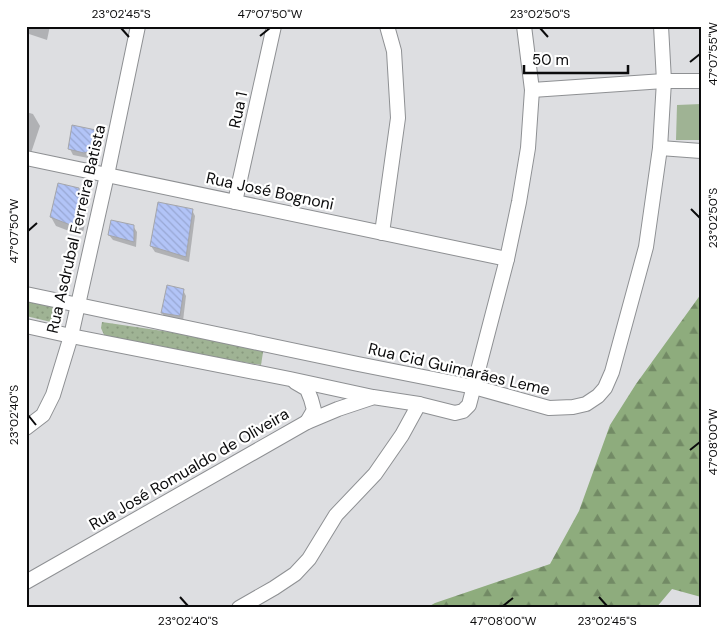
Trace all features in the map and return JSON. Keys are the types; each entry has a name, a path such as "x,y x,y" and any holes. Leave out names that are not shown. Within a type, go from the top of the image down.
{"street":[{"name":"Rua Asdrubal Ferreira Batista","path":"26,428 43,415 53,395 70,336 107,175 138,26"},
{"name":"Rua 1","path":"235,202 274,26"},
{"path":"382,233 398,118 394,51 387,26"},
{"path":"26,326 373,397 419,404 455,413 463,411 469,406 507,259 528,148 532,90 524,26"},
{"name":"Rua Cid Guimarães Leme","path":"26,294 474,387 549,408 573,407 586,404 598,396 605,388 612,372 646,247 660,148 664,81 661,26"},
{"path":"532,90 664,81 701,81"},
{"path":"660,148 701,152"},
{"name":"Rua José Bognoni","path":"26,158 507,259"},
{"path":"290,379 307,389 314,410 308,422"},
{"name":"Rua José Romualdo de Oliveira","path":"26,582 308,422 373,397"},
{"path":"239,608 295,574 309,559 336,515 376,474 402,435 419,404"}],"green space":[{"path":"701,104 701,140 676,140 677,105"},
{"path":"701,294 701,597 672,589 656,608 426,608 435,603 550,564 579,511 610,425 636,384"},
{"path":"26,301 57,308 55,323 26,316"},
{"path":"102,322 264,346 261,365 105,337 101,328"}],"building":[{"path":"72,125 96,130 94,150 84,153 68,149"},
{"path":"58,183 79,188 80,214 78,228 50,217"},
{"path":"158,202 193,209 186,257 150,246"},
{"path":"111,220 134,225 134,242 108,235"},
{"path":"167,285 184,289 180,316 161,313"}]}
